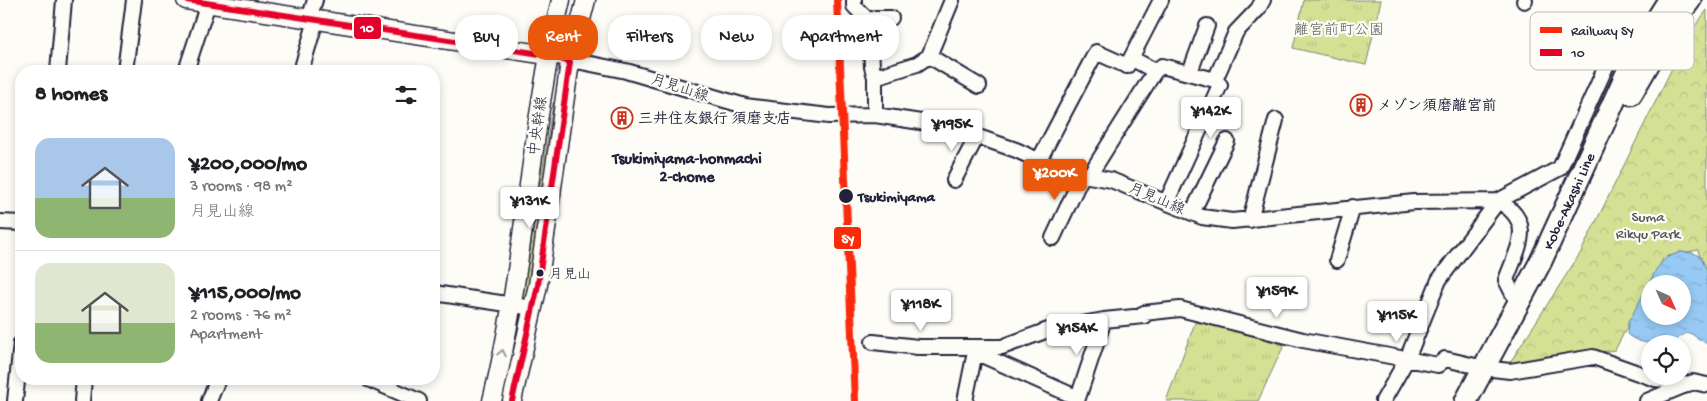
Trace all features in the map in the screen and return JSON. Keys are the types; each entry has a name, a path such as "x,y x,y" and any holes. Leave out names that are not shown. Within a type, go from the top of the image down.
{"main road":[{"path":"1648,12 1656,0"},
{"name":"Kobe-Akashi Line","path":"1661,12 1669,0"},
{"path":"1682,12 1690,0"},
{"path":"1541,261 1570,171 1614,70"},
{"name":"Kobe-Akashi Line","path":"1466,401 1541,261 1627,70"},
{"path":"1541,261 1604,153 1645,70"}],"street":[{"path":"59,65 64,0"},
{"path":"126,65 134,0"},
{"name":"月見山線","path":"186,0 528,53"},
{"path":"302,65 313,20 315,0"},
{"name":"中央幹線","path":"557,15 561,0"},
{"name":"中央幹線","path":"512,401 534,308 563,121 570,62 586,0"},
{"path":"854,0 854,6 863,15"},
{"path":"875,77 917,64 929,56 952,0"},
{"path":"1039,160 1096,52 1127,66 1161,0"},
{"path":"1216,80 1236,32 1258,9 1263,0"},
{"path":"188,65 208,4"},
{"path":"1190,72 1207,26"},
{"path":"929,56 978,86"},
{"path":"1131,58 1154,71"},
{"name":"中央幹線","path":"492,401 512,305 546,60"},
{"name":"月見山線","path":"562,60 626,71 745,106 829,116 875,115 947,126 1039,160 1075,177 1086,176 1111,180 1167,201 1192,213 1216,220 1250,220 1353,207 1414,202 1498,201"},
{"path":"872,60 875,77 875,115"},
{"path":"1053,238 1086,176 1154,71 1162,66 1216,80 1220,85 1167,201"},
{"path":"1383,401 1407,359 1439,280 1498,201 1560,168 1604,70"},
{"path":"1250,220 1276,120"},
{"path":"954,180 976,138"},
{"path":"1192,213 1227,141"},
{"path":"1498,201 1510,208 1518,216 1521,239 1506,280 1518,304"},
{"path":"1337,260 1353,207"},
{"path":"0,222 15,223"},
{"path":"440,294 534,308"},
{"path":"873,342 975,349 1002,347 1048,330 1180,309 1303,340 1438,365 1446,359 1484,368 1510,371 1593,357 1656,379 1676,381 1684,386"},
{"path":"975,349 1078,400 1104,320"},
{"path":"964,401 975,349"},
{"path":"1647,401 1692,382 1707,385"},
{"path":"16,401 17,385"},
{"path":"82,401 83,385"},
{"path":"209,401 216,385"},
{"path":"382,385 420,401"}],"green space":[{"name":"離宮前町公園","path":"1304,0 1381,0 1366,65 1293,48"},
{"name":"Suma Rikyu Park","path":"1707,10 1707,283 1698,250 1664,257 1655,275 1641,275 1641,301 1615,350 1509,364 1581,252 1671,70 1694,70 1694,27"},
{"path":"553,103 557,103 534,263 505,401 499,401 528,263"},
{"path":"1196,320 1284,345 1258,401 1166,401"}],"water":[{"path":"1680,252 1693,253 1701,257 1707,271 1707,344 1690,333 1683,335 1641,335 1641,341 1627,334 1628,323 1641,298 1641,325 1691,325 1691,275 1653,275 1666,258"}],"rail line":[{"name":"SY","path":"837,0 855,401"}],"transit line":[{"name":"10","path":"186,0 547,55 570,62 538,285 512,401"}],"place":[{"name":"メゾン須磨離宮前","path":"1361,105"},
{"name":"三井住友銀行 須磨支店","path":"622,118"},
{"name":"Tsukimiyama","path":"846,196"},
{"name":"月見山","path":"540,273"}],"district":[{"name":"Tsukimiyama-honmachi 2-chome","path":"687,166"}]}
